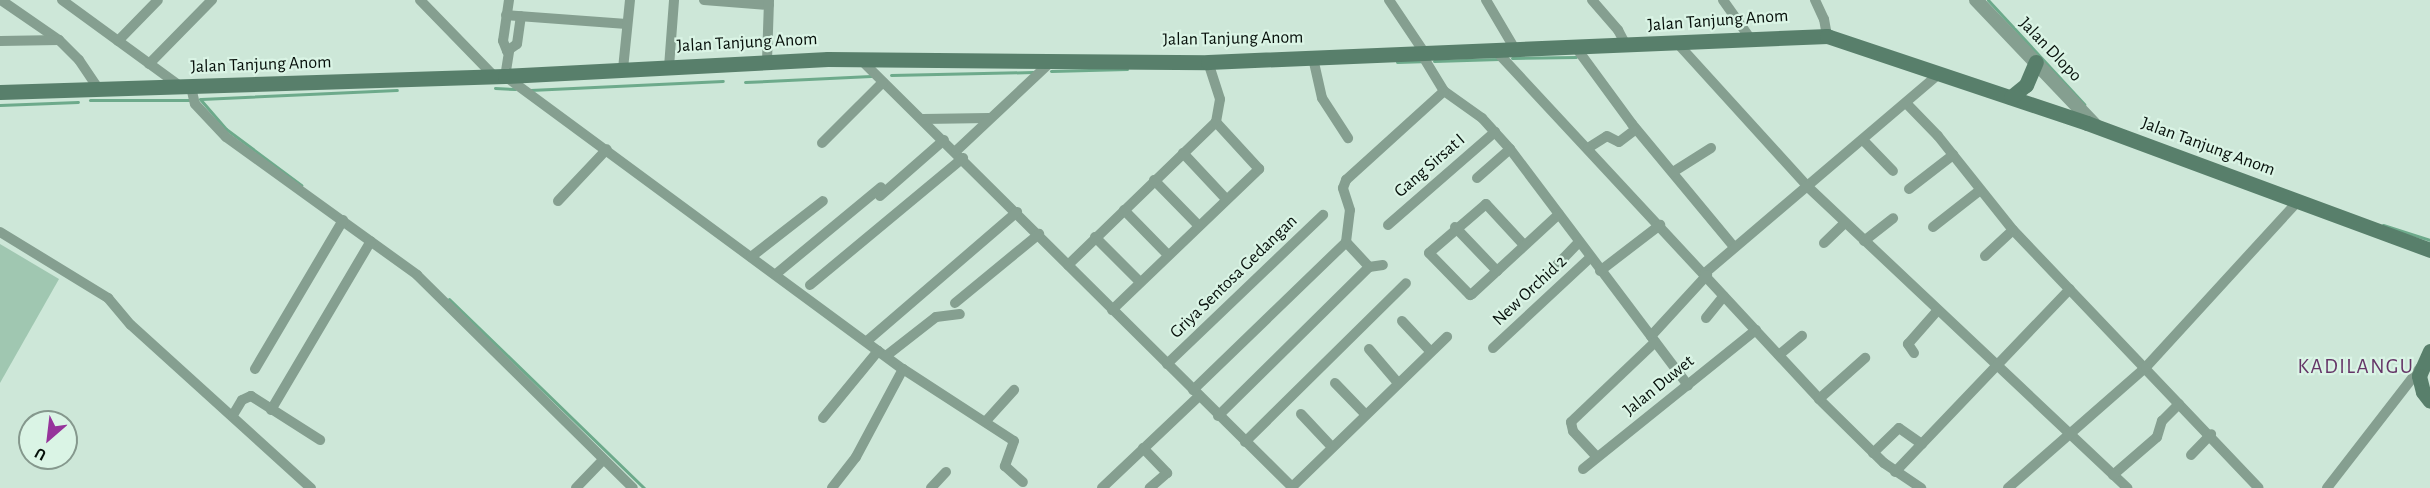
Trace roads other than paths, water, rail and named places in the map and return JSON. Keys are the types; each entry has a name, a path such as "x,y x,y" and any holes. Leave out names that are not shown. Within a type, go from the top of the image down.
{"main road":[{"name":"Jalan Tanjung Anom","path":"0,92 97,87 182,90 506,79 623,69 859,58 1208,62 1627,47 1750,38 1827,36 2011,96 2430,250"},
{"path":"2011,96 2026,85 2036,62"},
{"path":"2430,351 2421,366 2419,382 2430,401"}],"street":[{"path":"1,0 59,40 79,60 97,87"},
{"path":"62,0 76,4 182,90 238,147 343,220 439,296 633,488"},
{"path":"118,40 158,0"},
{"path":"149,64 212,0"},
{"path":"420,0 506,79 608,149 903,369 1014,441 1005,466 1023,482"},
{"path":"509,0 503,46 509,52"},
{"path":"623,69 630,0"},
{"path":"669,67 674,0"},
{"path":"1389,0 1444,91 1495,132 1510,149 1578,243 1688,385"},
{"path":"1486,0 1516,51"},
{"path":"1592,0 1618,30 1627,47"},
{"path":"1723,0 1750,38"},
{"path":"1815,0 1824,20 1827,36"},
{"name":"Jalan Dlopo","path":"1976,0 2097,127"},
{"path":"706,1 769,3 767,61"},
{"path":"506,15 627,24"},
{"path":"506,79 509,52 517,44 521,16"},
{"path":"0,41 59,40"},
{"path":"1678,44 1808,187 2118,483 2157,437 2162,421 2179,404"},
{"path":"1577,49 1636,129 1734,247"},
{"path":"1497,52 1706,274 1819,399 1873,453 1895,472 1921,488"},
{"path":"1313,57 1322,98 1347,138"},
{"path":"859,58 959,154 1112,310 1293,488 1365,414 1448,337"},
{"path":"810,285 959,154 989,118 1052,61"},
{"path":"1068,265 1216,122 1220,99 1208,62"},
{"path":"1597,457 1573,431 1571,422 1653,339 1706,274 1734,247 1808,187 1940,73"},
{"path":"822,143 883,82"},
{"path":"1102,488 1346,242 1350,210 1344,188 1346,180 1444,91"},
{"path":"1906,103 1953,155 1979,191 2013,230 2179,404 2211,434 2258,487"},
{"path":"923,119 989,118"},
{"path":"1112,310 1259,167 1216,122"},
{"path":"1588,148 1605,136 1619,141 1636,129"},
{"name":"Gang Sirsat I","path":"1388,225 1495,132"},
{"path":"776,274 944,140"},
{"path":"1863,140 1893,171"},
{"path":"1673,172 1711,148"},
{"path":"558,201 608,149"},
{"path":"1478,178 1510,149"},
{"path":"1183,153 1226,199"},
{"path":"1909,189 1953,155"},
{"path":"1154,180 1198,226"},
{"path":"1933,227 1979,191"},
{"path":"751,257 823,201"},
{"path":"2008,488 2146,367 2298,201"},
{"path":"1524,245 1489,204 1455,227 1430,250 1431,259 1468,295 1497,271 1558,214"},
{"path":"1124,210 1168,255"},
{"path":"867,341 1017,212"},
{"name":"Griya Sentosa Gedangan","path":"1167,364 1323,215"},
{"path":"1864,241 1893,218"},
{"path":"255,369 343,220"},
{"path":"1824,243 1845,223"},
{"path":"1600,271 1660,225"},
{"path":"1455,227 1497,271"},
{"path":"1985,256 2013,230"},
{"path":"0,232 108,298 131,325 311,488"},
{"path":"823,418 882,353 936,317 958,309 1039,234"},
{"path":"1095,237 1140,282"},
{"path":"271,410 371,241"},
{"path":"1346,242 1368,267"},
{"path":"1554,268 1578,243"},
{"name":"New Orchid 2","path":"1493,348 1590,258"},
{"path":"1218,416 1368,267 1383,265"},
{"path":"1245,442 1406,283"},
{"path":"1895,472 2070,289"},
{"path":"1706,318 1724,296"},
{"path":"1914,353 1908,344 1937,311"},
{"path":"1402,321 1431,352"},
{"name":"Jalan Duwet","path":"1583,469 1756,330"},
{"path":"1779,355 1802,336"},
{"path":"1369,349 1398,383"},
{"path":"1819,399 1865,358"},
{"path":"2327,488 2421,366"},
{"path":"832,488 856,457 903,369"},
{"path":"1335,383 1365,414"},
{"path":"986,421 1014,390"},
{"path":"233,415 247,396 320,440"},
{"path":"1301,414 1332,447"},
{"path":"1873,453 1899,428 1922,444"},
{"path":"2191,455 2211,434"},
{"path":"1143,448 1167,473 1150,488"},
{"path":"576,488 600,463"},
{"path":"931,488 946,472"}],"waterway":[{"path":"1988,0 2084,104"},
{"path":"1512,58 1576,57"},
{"path":"1434,61 1499,59"},
{"path":"1397,62 1421,61"},
{"path":"1051,71 1127,69"},
{"path":"891,75 1033,72"},
{"path":"745,82 871,76"},
{"path":"530,90 723,81"},
{"path":"495,88 515,89"},
{"path":"201,99 397,90"},
{"path":"200,99 226,129 301,185"},
{"path":"90,100 191,100"},
{"path":"0,105 78,102"},
{"path":"2383,225 2430,240"},
{"path":"449,299 644,488"}],"district":[{"name":"KADILANGU","path":"2356,367"}]}
